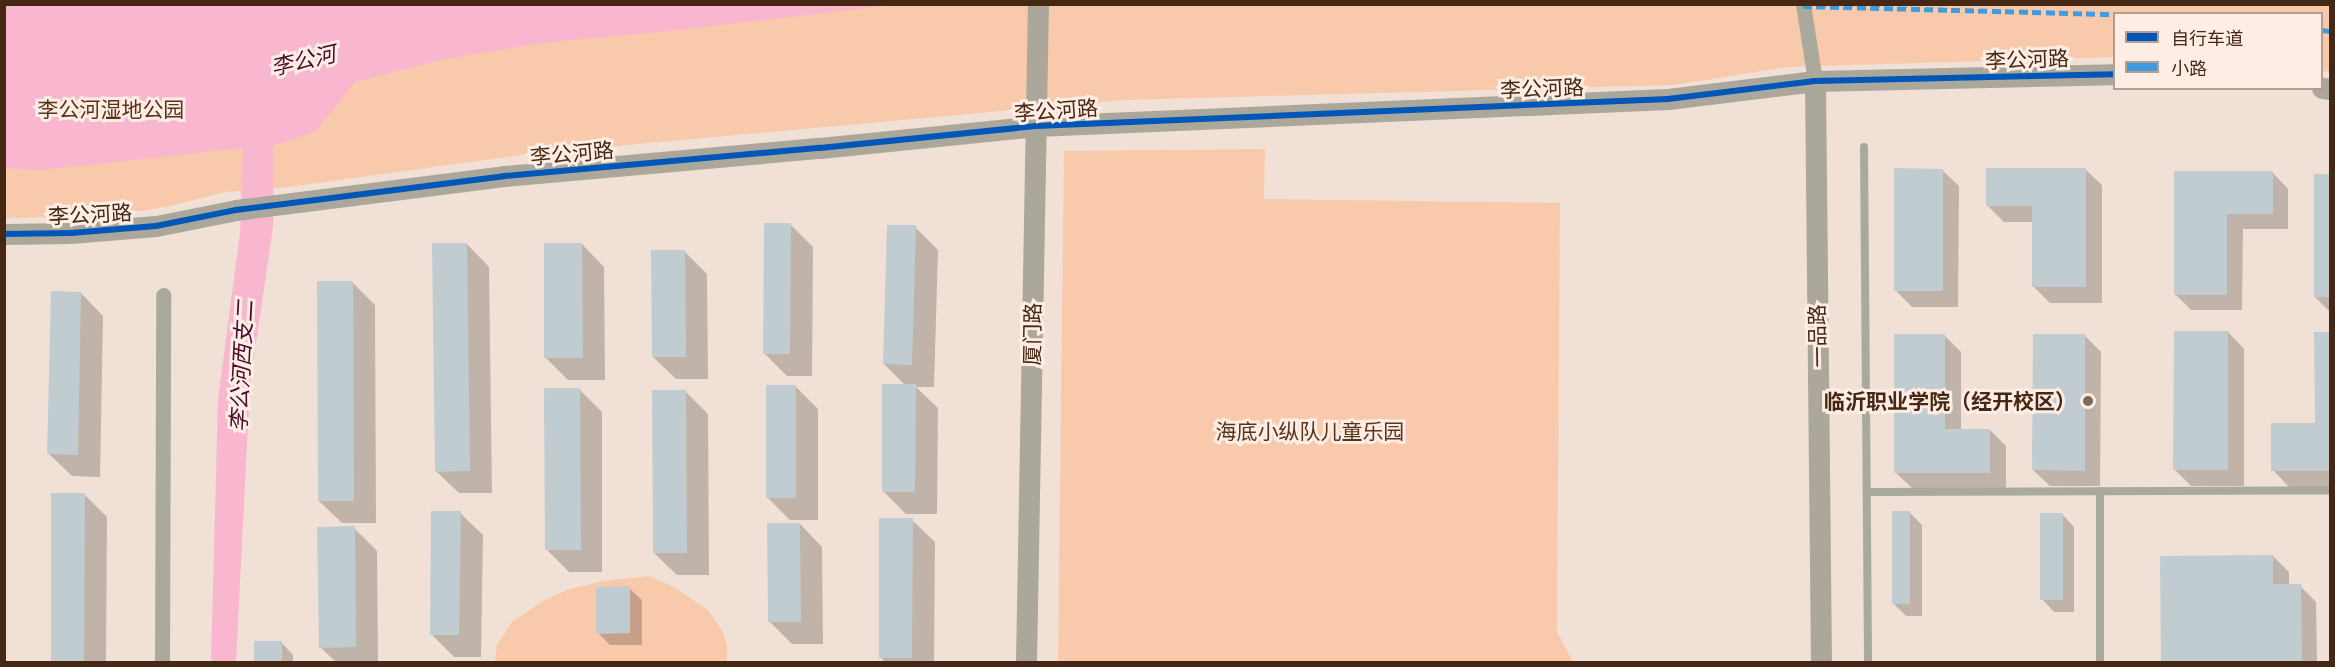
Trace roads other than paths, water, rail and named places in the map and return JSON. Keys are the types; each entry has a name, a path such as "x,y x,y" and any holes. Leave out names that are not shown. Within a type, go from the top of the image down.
{"street":[{"name":"厦门路","path":"1026,663 1038,4"},
{"path":"1803,4 1815,81"},
{"name":"李公河路","path":"4,234 71,233 156,226 236,210 504,176 1036,126 1668,99 1815,81 2113,74"},
{"name":"一品路","path":"1815,81 1821,663"},
{"path":"162,663 163,295"}],"lane":[{"path":"1864,147 1868,663"},
{"path":"1867,492 2331,490"},
{"path":"2100,491 2100,663"}],"water":[{"path":"4,5 892,5 543,43 445,59 355,82 315,132 273,146 273,227 250,385 236,662 211,662 218,399 240,233 243,148 43,170 5,168"}],"place":[{"name":"临沂职业学院（经开校区）","path":"2088,401"}],"water label":[{"name":"李公河","path":"303,60"},
{"name":"李公河西支二","path":"241,366"}],"park label":[{"name":"李公河湿地公园","path":"111,109"},
{"name":"海底小纵队儿童乐园","path":"1310,431"}]}
